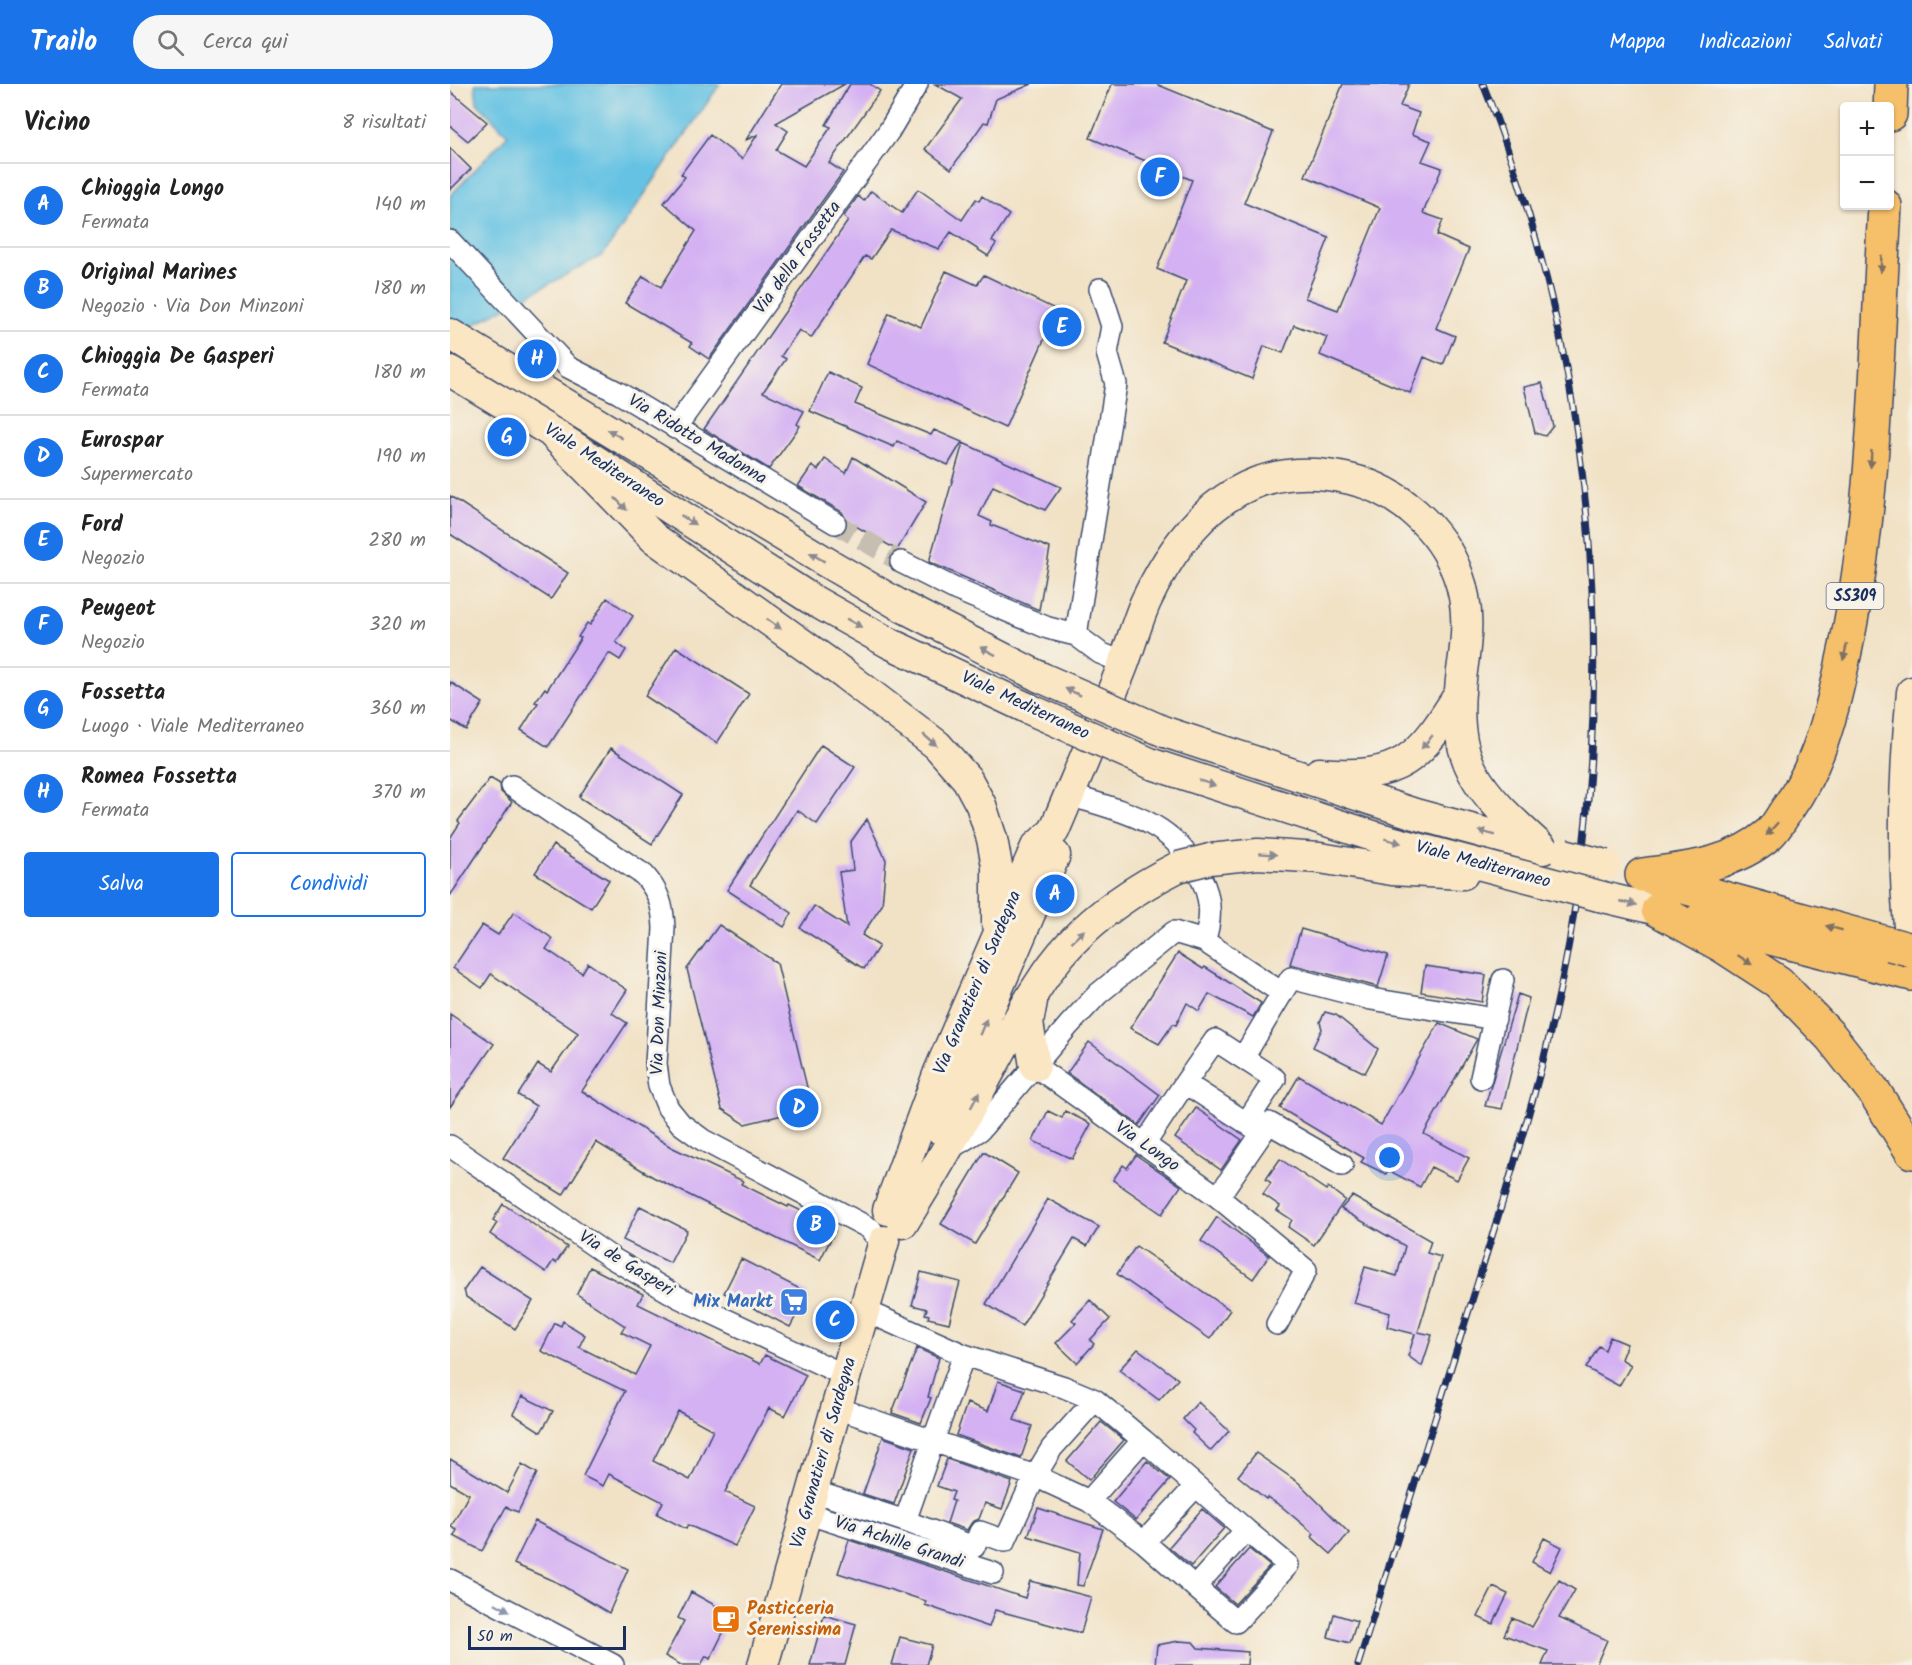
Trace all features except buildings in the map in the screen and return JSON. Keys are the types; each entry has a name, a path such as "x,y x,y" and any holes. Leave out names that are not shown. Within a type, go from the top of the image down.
{"main road":[{"path":"1890,102 1891,84"},
{"name":"SS309","path":"1642,876 1710,866 1740,853 1770,833 1802,789 1828,725 1851,628 1868,507 1884,210"},
{"path":"1642,876 1904,959"},
{"path":"1658,910 1904,959"},
{"path":"1658,910 1721,945 1778,981 1832,1037 1912,1152"}],"street":[{"name":"Via della Fossetta","path":"675,428 889,131 917,84"},
{"name":"Via Ridotto Madonna","path":"450,240 559,358 579,374 619,393 835,523"},
{"path":"1076,635 1116,384 1107,353 1112,326 1100,289"},
{"name":"Viale Mediterraneo","path":"450,334 831,565 903,606 1040,677 1165,732 1274,770 1415,814 1642,876"},
{"name":"Viale Mediterraneo","path":"459,376 551,432 811,599 889,643 1026,708 1152,764 1369,834 1525,877 1658,910"},
{"path":"551,432 654,538 900,716 937,745 967,779 981,805 996,857 997,942"},
{"name":"Via Granatieri di Sardegna","path":"763,1665 889,1224 939,1072 1036,847 1054,831 1070,795 1124,663 1146,602 1172,553 1213,506 1238,489 1266,478 1292,472 1323,472 1358,480 1385,492 1415,513 1444,546 1458,574 1466,603 1467,636 1460,693 1461,743 1466,761 1481,788 1553,851"},
{"path":"901,562 957,590 1048,628 1076,635 1100,653 1124,663"},
{"path":"1904,959 1905,815 1912,692"},
{"path":"1274,770 1350,776 1384,770 1404,763 1434,734 1460,693"},
{"name":"Via Don Minzoni","path":"512,786 644,874 655,887 663,906 664,928 656,1064 659,1086 668,1108 681,1124 703,1140 871,1229 889,1224"},
{"path":"1070,795 1155,824 1172,836 1191,857 1206,888 1211,922 1204,940"},
{"name":"Via Granatieri di Sardegna","path":"889,1224 976,1043 1056,853 1054,831"},
{"path":"889,1224 947,1151 1034,991 1070,944 1103,912 1139,887 1178,867 1210,858 1258,854 1320,858 1392,870 1525,877"},
{"path":"947,1151 980,1130 1069,1024 1098,994 1174,932 1204,940 1282,993"},
{"path":"1243,1058 1291,978 1371,999 1494,1019"},
{"path":"1481,1078 1503,980"},
{"path":"1034,991 1028,1023 1035,1066"},
{"path":"1144,1145 1215,1040 1275,1079 1254,1128 1218,1197"},
{"name":"Via Longo","path":"1035,1066 1218,1197 1306,1270 1277,1324"},
{"path":"1185,1083 1254,1128"},
{"path":"1254,1128 1269,1123 1342,1165"},
{"name":"Via de Gasperi","path":"450,1146 612,1258 678,1297 846,1376"},
{"path":"837,1408 1035,1476 1089,1502 1144,1542 1236,1622 1288,1565 1095,1400 1064,1387 964,1355 864,1310"},
{"path":"905,1521 964,1355"},
{"path":"809,1502 905,1521 974,1547 980,1532 1005,1541 1035,1476 1052,1448 1095,1400"},
{"path":"1089,1502 1143,1440"},
{"path":"1144,1542 1196,1486"},
{"name":"Via Achille Grandi","path":"809,1502 993,1573"},
{"path":"1195,1587 1246,1530"},
{"path":"450,1580 613,1665"}],"water":[{"path":"475,84 720,84 603,255 471,326 450,354 450,196 508,135 477,103"}],"tunnel":[{"path":"835,523 901,562"}],"railway":[{"path":"1358,1665 1530,1110 1561,985 1584,835 1592,726 1593,617 1586,508 1572,399 1550,292 1520,186 1483,84"}],"place":[{"name":"Peugeot","path":"1160,177"},
{"name":"Ford","path":"1062,327"},
{"name":"Romea Fossetta","path":"537,359"},
{"name":"Fossetta","path":"507,437"},
{"name":"Chioggia Longo","path":"1055,894"},
{"name":"Eurospar","path":"799,1108"},
{"name":"Original Marines","path":"816,1225"},
{"name":"Mix Markt","path":"794,1302"},
{"name":"Chioggia De Gasperi","path":"835,1320"},
{"name":"Pasticceria Serenissima","path":"726,1619"}]}
